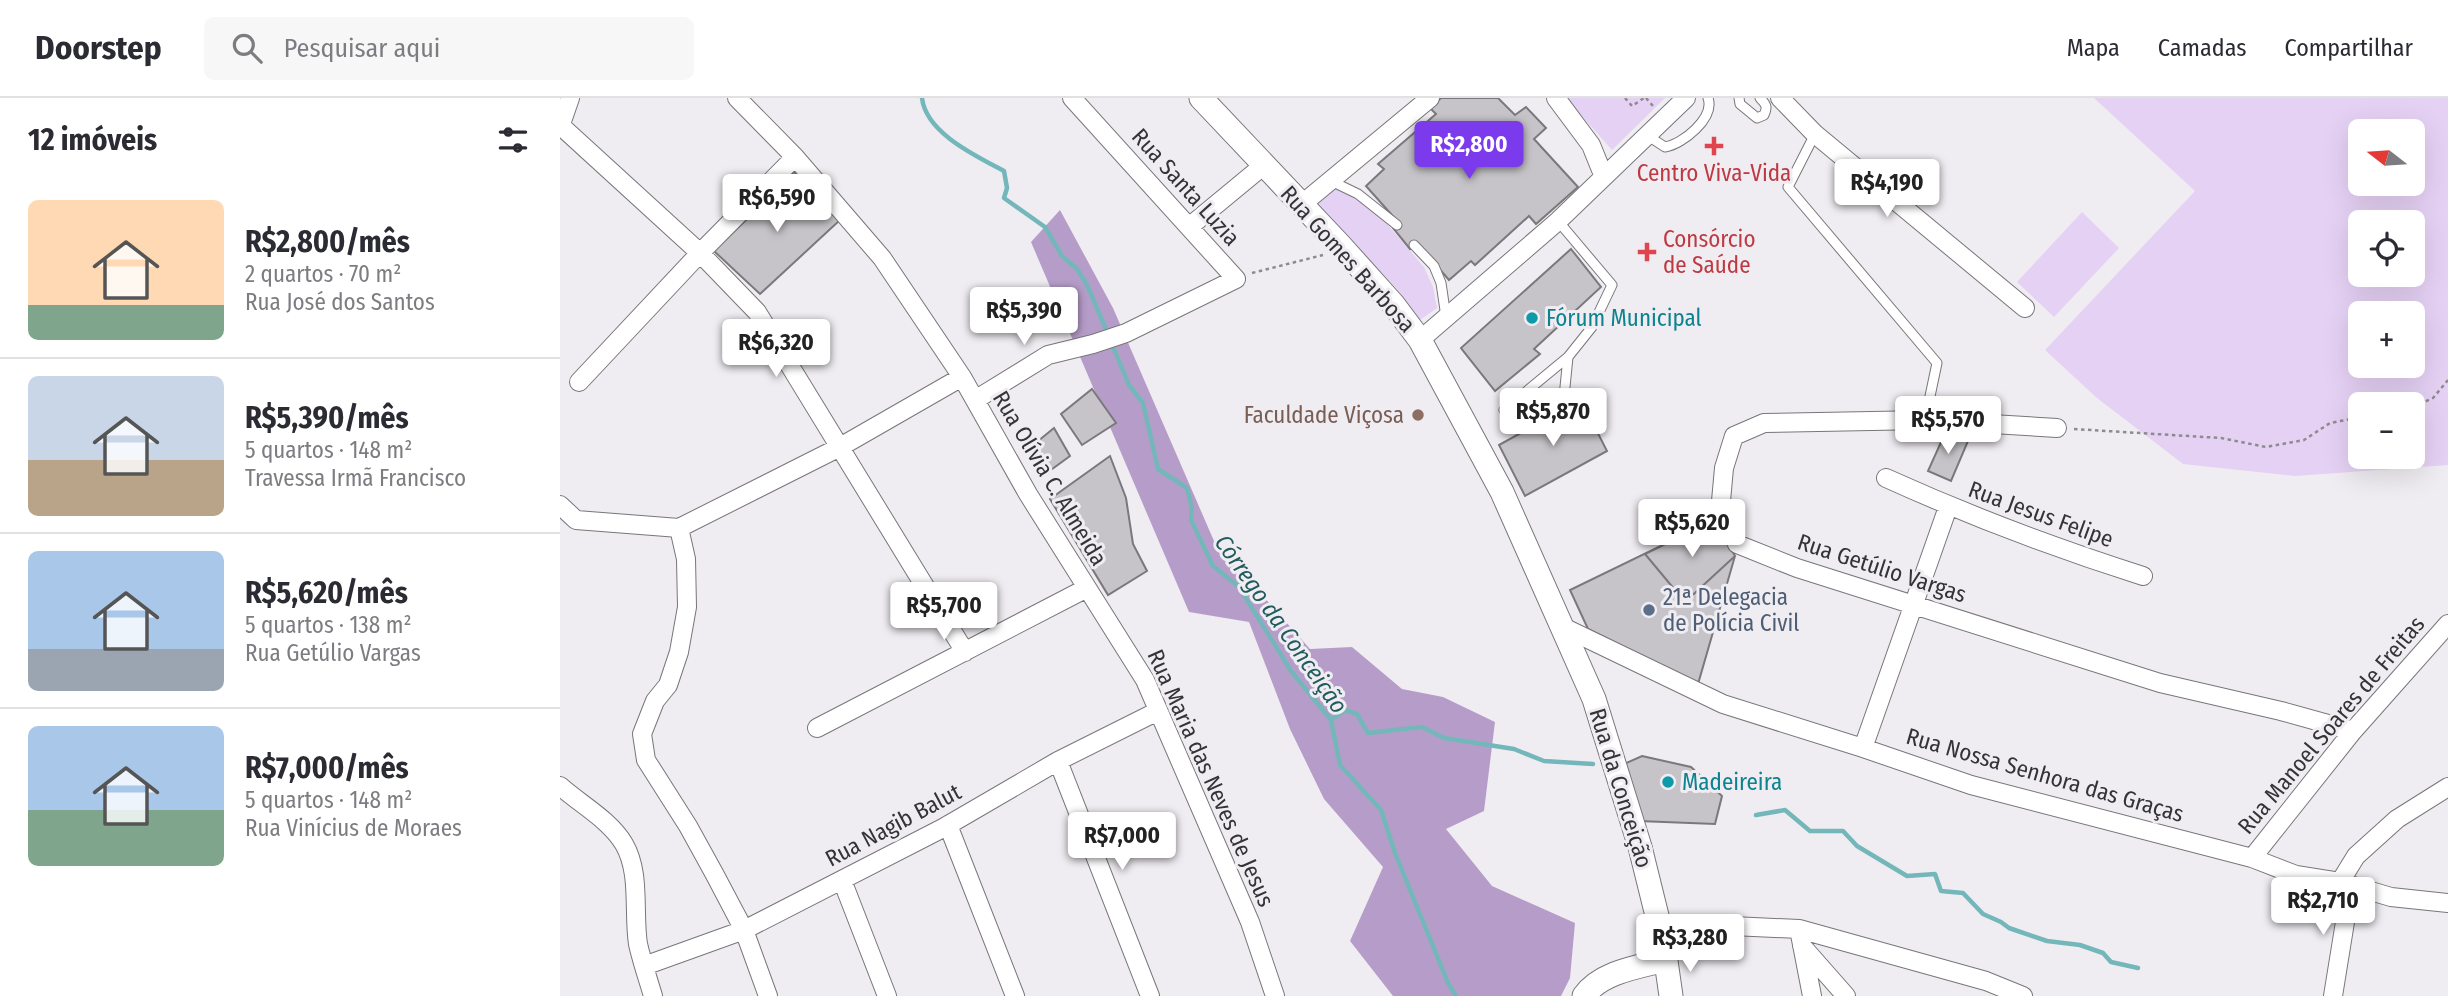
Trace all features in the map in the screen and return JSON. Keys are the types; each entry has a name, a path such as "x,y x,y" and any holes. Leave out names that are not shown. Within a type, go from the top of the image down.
{"street":[{"path":"570,98 560,126 700,253 757,312 965,652"},
{"name":"Rua Olívia C. Almeida","path":"737,98 795,157 882,258 962,377 1028,494 1087,587"},
{"name":"Rua Santa Luzia","path":"1072,98 1236,279"},
{"name":"Rua Gomes Barbosa","path":"1201,98 1340,245 1393,304 1420,340 1502,492 1561,626"},
{"path":"1301,205 1430,98"},
{"path":"1556,98 1591,145 1604,177"},
{"path":"1420,340 1558,221 1686,98"},
{"path":"1780,98 1815,134 2025,308"},
{"path":"579,382 795,157"},
{"path":"1189,227 1264,165"},
{"path":"975,400 1048,355 1093,344 1126,332 1236,279"},
{"path":"560,505 576,520 679,528 841,447 962,377"},
{"name":"Rua Getúlio Vargas","path":"2057,428 1925,420 1764,424 1734,436 1724,468 1721,501 1737,544 1797,568 2160,683 2353,731"},
{"name":"Rua Jesus Felipe","path":"1886,478 1948,507 2049,546 2143,576"},
{"path":"1863,747 1948,507"},
{"path":"679,528 686,559 687,607 679,652 668,685 655,701 642,734 646,760 688,826 744,930 768,996"},
{"path":"817,728 1087,587"},
{"name":"Rua Maria das Neves de Jesus","path":"1087,587 1145,680 1250,922 1275,996"},
{"name":"Rua Manoel Soares de Freitas","path":"2252,858 2353,731 2448,624"},
{"name":"Rua Nossa Senhora das Graças","path":"1561,626 1723,704 1863,747 1971,785 2252,858 2296,875 2345,883 2391,897 2448,903"},
{"name":"Rua da Conceição","path":"1561,626 1594,699 1640,847 1664,950 1671,996"},
{"name":"Rua Nagib Balut","path":"644,966 744,930 948,825 1058,761 1158,711"},
{"path":"1058,761 1150,996"},
{"path":"560,786 604,822 624,844 632,868 638,942 653,996"},
{"path":"2333,996 2345,883 2356,856 2397,819 2448,787"},
{"path":"948,825 1015,996"},
{"path":"842,880 887,996"},
{"path":"1584,996 1589,988 1664,950 1732,926 1800,937 1986,981 2023,996"},
{"path":"1800,937 1812,996"},
{"path":"1800,937 1846,996"}],"lane":[{"path":"1648,136 1665,147 1674,146 1707,115 1710,103 1708,98"},
{"path":"1739,98 1740,104 1757,118 1764,115 1766,110 1766,104 1760,98"},
{"path":"1815,134 1788,187 1937,363 1925,420"},
{"path":"1329,180 1358,194 1396,225"},
{"path":"1558,221 1612,285 1592,327 1568,357 1504,410 1511,424 1563,397 1568,357"},
{"path":"1415,245 1434,266 1441,283 1446,318"}],"path":[{"path":"1625,98 1632,106 1644,98"},
{"path":"1236,279 1273,266 1328,253 1340,245"},
{"path":"2425,402 2433,398 2448,380"},
{"path":"2057,428 2221,438 2266,447 2304,440 2330,423 2348,420"}],"shaded area":[{"path":"1566,98 1665,98 1612,150"},
{"path":"2094,98 2448,98 2448,465 2425,467 2425,392 2348,392 2348,469 2392,469 2295,476 2183,464 2097,398 2045,350 2195,191"},
{"path":"1336,188 1362,202 1383,219 1424,267 1433,287 1437,308 1420,320 1397,289 1317,205"},
{"path":"1060,210 1113,308 1214,541 1310,649 1352,647 1402,689 1443,697 1495,722 1484,811 1446,829 1492,886 1575,923 1570,978 1561,996 1393,996 1350,941 1383,867 1324,799 1290,729 1249,622 1189,612 1031,242"},
{"path":"2082,212 2119,248 2054,317 2017,282"}],"building":[{"path":"1441,98 1498,98 1515,115 1526,107 1546,128 1534,139 1578,187 1536,224 1529,216 1475,265 1471,261 1449,280 1417,243 1410,249 1393,228 1399,223 1366,186 1384,169 1378,164 1436,114 1430,108"},
{"path":"795,172 840,220 760,294 714,251"},
{"name":"Fórum Municipal","path":"1571,249 1601,287 1534,349 1540,354 1495,391 1461,348"},
{"path":"1092,389 1116,423 1082,445 1061,414"},
{"path":"1581,400 1607,451 1525,496 1499,445"},
{"path":"1054,428 1070,456 1048,472 1032,446"},
{"path":"1946,431 1968,441 1951,481 1928,471"},
{"path":"1110,456 1126,498 1133,544 1147,571 1108,595 1050,499"},
{"path":"1714,520 1735,556 1685,602 1645,554"},
{"name":"21ª Delegacia de Polícia Civil","path":"1714,520 1735,556 1698,684 1588,629 1570,590"},
{"name":"Madeireira","path":"1642,756 1691,767 1722,796 1715,824 1639,821 1624,764"}],"waterway":[{"name":"Córrego da Conceição","path":"922,98 926,111 942,133 967,151 1004,171 1007,188 1004,198 1045,227 1062,256 1077,269 1087,285 1108,334"},
{"name":"Córrego da Conceição","path":"1111,342 1129,385 1143,403 1158,469 1187,488 1192,508 1191,520 1213,566 1239,587 1291,671 1331,720 1340,765 1381,810 1395,853 1448,983 1456,996"},
{"path":"1331,720 1345,710 1357,714 1368,733 1422,727 1444,738 1514,749 1544,761 1593,764"},
{"path":"1756,815 1785,810 1810,831 1843,831 1857,846 1907,876 1935,874 1941,891 1963,893 1983,914 2009,928 2047,941 2080,945 2103,953 2111,962 2138,968"}],"place":[{"name":"Centro Viva-Vida","path":"1714,146"},
{"name":"Consórcio de Saúde","path":"1647,252"},
{"name":"Fórum Municipal","path":"1532,318"},
{"name":"Faculdade Viçosa","path":"1418,415"},
{"name":"21ª Delegacia de Polícia Civil","path":"1649,610"},
{"name":"Madeireira","path":"1668,782"}]}
